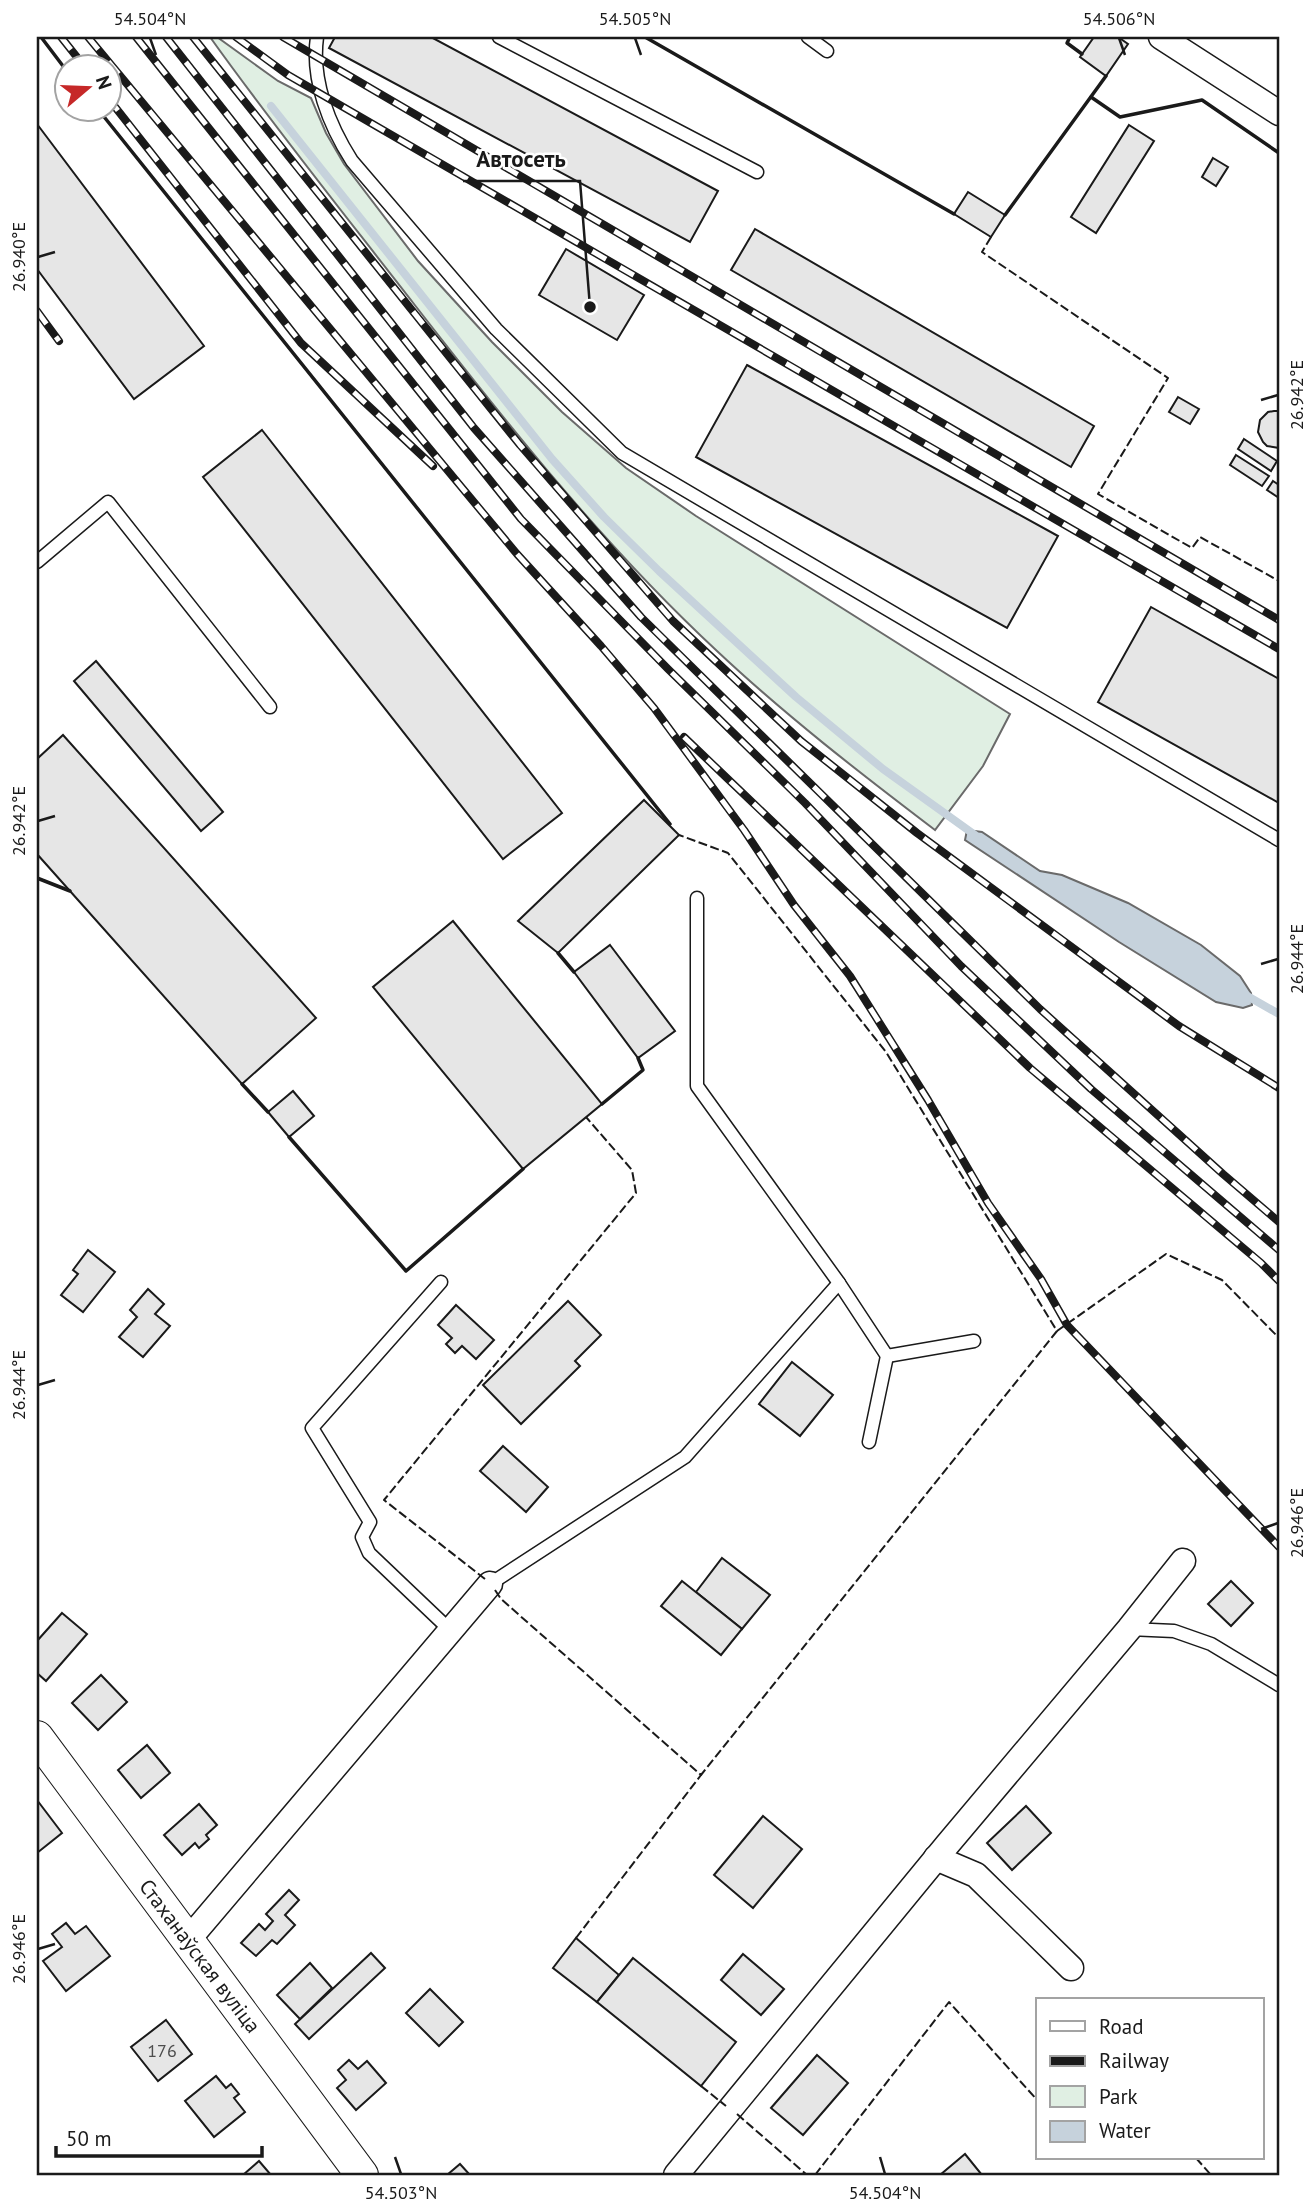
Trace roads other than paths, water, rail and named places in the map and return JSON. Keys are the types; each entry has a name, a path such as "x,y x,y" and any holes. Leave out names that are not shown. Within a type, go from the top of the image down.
{"street":[{"path":"1161,37 1279,113"},
{"path":"676,2175 1183,1561"},
{"path":"188,1940 490,1584"},
{"name":"Стаханаўская вуліца","path":"37,1737 362,2175"},
{"path":"936,1858 976,1875 1071,1968"}],"lane":[{"path":"317,37 314,55 322,94 334,129 352,160 496,329 622,453 1279,840"},
{"path":"499,37 757,172"},
{"path":"808,37 827,51"},
{"path":"37,562 108,502 270,707"},
{"path":"697,898 696,1086 839,1283 887,1356 869,1442"},
{"path":"441,1282 312,1429 370,1522 362,1536 369,1553 451,1631"},
{"path":"490,1584 685,1457 839,1283"},
{"path":"887,1356 974,1341"},
{"path":"1129,1629 1174,1632 1211,1644 1279,1685"}],"water":[{"path":"967,830 982,832 1040,871 1062,875 1128,903 1201,945 1240,976 1251,993 1252,1005 1243,1008 1216,1002 1119,942 965,840"}],"waterway":[{"path":"271,106 552,459 604,517 796,697 883,769 975,835"},
{"path":"1242,993 1279,1014"}],"railway":[{"path":"61,37 73,52"},
{"path":"88,37 517,554 654,708 744,830 794,905 850,976 928,1100 988,1203 1041,1279 1067,1325 1279,1547"},
{"path":"136,37 521,519 668,669 805,803 961,966 1091,1089 1279,1250"},
{"path":"166,37 474,428 641,617 1040,1009 1279,1222"},
{"path":"193,37 520,445 673,621 801,741 917,833 1179,1026 1279,1088"},
{"path":"236,37 288,75 1279,649"},
{"path":"283,37 1279,620"},
{"path":"122,116 301,343 433,466"},
{"path":"37,311 59,341"},
{"path":"684,737 1030,1068 1279,1281"}],"place":[{"name":"Автосеть","path":"590,307"}]}
